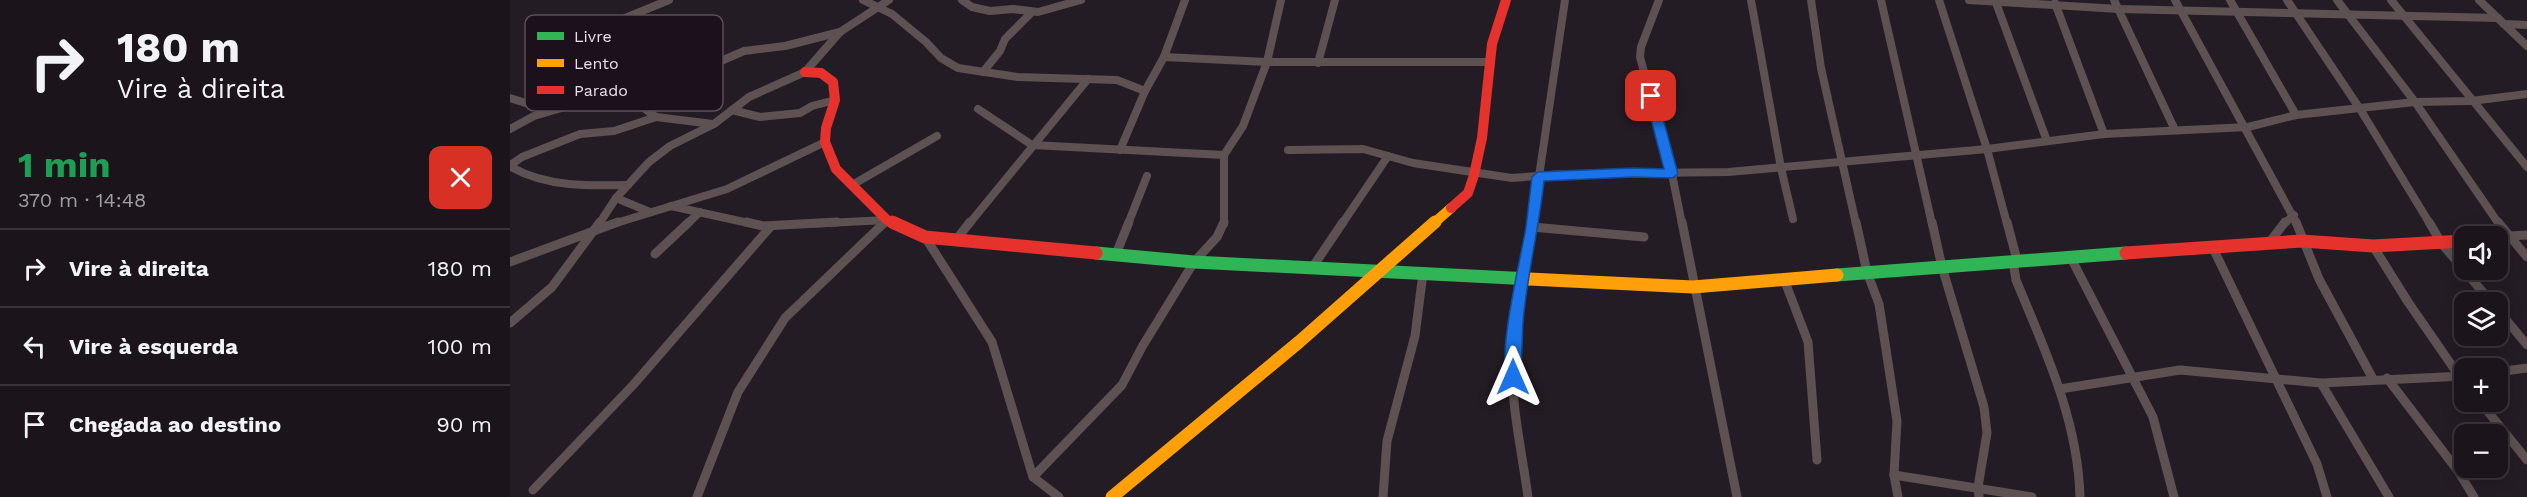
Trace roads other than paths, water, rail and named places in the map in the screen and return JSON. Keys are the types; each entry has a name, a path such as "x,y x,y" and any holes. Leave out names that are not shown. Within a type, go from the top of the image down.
{"street":[{"path":"632,15 669,0"},
{"path":"863,0 905,25 941,58 958,68 1018,77 1117,80 1145,91"},
{"path":"510,323 552,287 596,229 616,198 649,162 670,146 714,124 749,97 805,72 840,32 889,0"},
{"path":"962,0 972,7 990,11 1013,9 1032,12 1081,0"},
{"path":"1120,150 1145,91 1164,57 1185,0"},
{"path":"1033,477 1122,385 1142,347 1194,262 1217,237 1224,224 1224,155 1243,126 1267,62 1281,0"},
{"path":"1318,63 1335,0"},
{"path":"1112,497 1299,342 1468,193 1476,173 1494,35 1503,16 1506,0"},
{"path":"1528,497 1516,412 1512,360 1565,0"},
{"path":"1659,0 1641,47 1640,57 1672,174 1737,497"},
{"path":"1751,0 1780,168 1793,219"},
{"path":"1811,0 1821,68 1867,272 1879,304 1897,422 1894,474 1898,497"},
{"path":"1881,0 1942,267 1984,406 1987,434 1978,492"},
{"path":"1939,0 1987,148 2017,260 2014,268 2016,280 2060,389 2082,472 2080,497"},
{"path":"1969,0 2055,3 2119,9 2498,18"},
{"path":"1995,0 2047,141"},
{"path":"2114,0 2175,130"},
{"path":"2175,0 2248,127 2294,215 2302,242 2333,308 2373,379"},
{"path":"2230,0 2296,115"},
{"path":"2287,0 2360,109 2442,244 2483,292"},
{"path":"2337,0 2415,102 2501,226"},
{"path":"2391,0 2527,167"},
{"path":"2479,0 2527,46"},
{"path":"2055,3 2104,134"},
{"path":"983,72 1000,51 1005,39 1032,12"},
{"path":"2504,24 2527,25"},
{"path":"723,60 744,51 785,46 840,32"},
{"path":"1164,57 1318,63 1490,62"},
{"path":"805,72 821,73 833,82 835,100 826,128 825,142 836,169 887,220 925,237 1194,262 1693,287 2212,246 2302,242 2373,246 2454,242"},
{"path":"956,240 1032,145 1088,80"},
{"path":"1288,150 1353,148 1413,163 1512,178 1633,172 1672,174 1780,168 2104,134 2248,127 2296,115 2415,102 2471,101 2527,94"},
{"path":"510,98 525,103"},
{"path":"732,110 760,117 800,113 812,106 835,100"},
{"path":"978,109 994,123 1032,145 1224,155"},
{"path":"510,129 534,116 551,111"},
{"path":"648,111 656,117"},
{"path":"628,185 578,186 527,176 513,168 512,164 522,157 580,134 614,131 656,117 714,124"},
{"path":"852,185 937,136"},
{"path":"510,262 596,229 727,189 825,142"},
{"path":"1312,268 1388,156"},
{"path":"1116,254 1147,176"},
{"path":"616,198 650,212"},
{"path":"670,205 771,226 887,220"},
{"path":"655,254 700,212"},
{"path":"2269,243 2279,228 2294,215"},
{"path":"697,497 738,392 785,318 887,220"},
{"path":"533,490 634,384 771,226"},
{"path":"1532,227 1644,237"},
{"path":"2508,235 2527,235"},
{"path":"2508,236 2527,257"},
{"path":"925,237 992,342 1033,477 1059,497"},
{"path":"2212,246 2317,464 2327,497"},
{"path":"2373,246 2408,302 2454,366"},
{"path":"2071,258 2153,417 2174,497"},
{"path":"1383,497 1387,441 1415,336 1424,273"},
{"path":"1784,279 1808,342 1817,460"},
{"path":"2508,322 2527,345"},
{"path":"2508,371 2527,368"},
{"path":"2060,389 2180,370 2321,383 2387,378 2454,378"},
{"path":"2387,378 2458,471 2474,497"},
{"path":"2321,383 2390,497"},
{"path":"2488,412 2527,460"},
{"path":"1894,474 1978,492 2032,497"}]}
